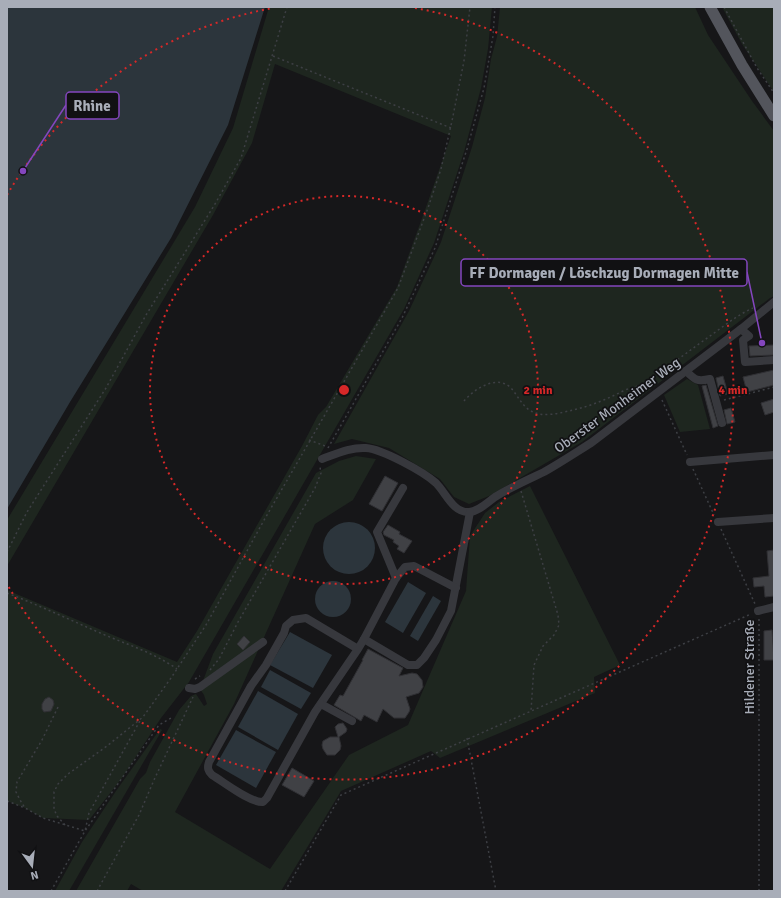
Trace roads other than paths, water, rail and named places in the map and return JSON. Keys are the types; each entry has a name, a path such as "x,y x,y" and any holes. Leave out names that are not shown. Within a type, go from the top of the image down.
{"main road":[{"path":"710,7 742,65 774,116"}],"street":[{"name":"Oberster Monheimer Weg","path":"470,512 480,508 519,483 543,472 574,454 741,329 774,302"},
{"path":"741,329 749,336 743,340 745,362 774,360"},
{"path":"686,370 697,380 710,379 722,423"},
{"path":"320,461 348,450 366,448 384,453 425,474 437,484 453,506 461,511 470,512 451,611 424,658 417,664 408,665 364,639"},
{"path":"690,462 774,455"},
{"path":"396,578 377,532 403,488"},
{"path":"718,522 774,518"},
{"path":"358,648 306,618 293,620 286,626 284,633 266,665 250,686 207,766 208,771 212,775 250,798 263,802 267,798 321,704 364,639 396,578 405,568 414,566 456,588"},
{"path":"758,611 774,607"},
{"path":"189,688 195,689 200,687 263,642"},
{"path":"321,704 352,721"}],"place":[{"name":"Rhine","path":"23,171"},
{"name":"FF Dormagen / Löschzug Dormagen Mitte","path":"762,343"}]}
